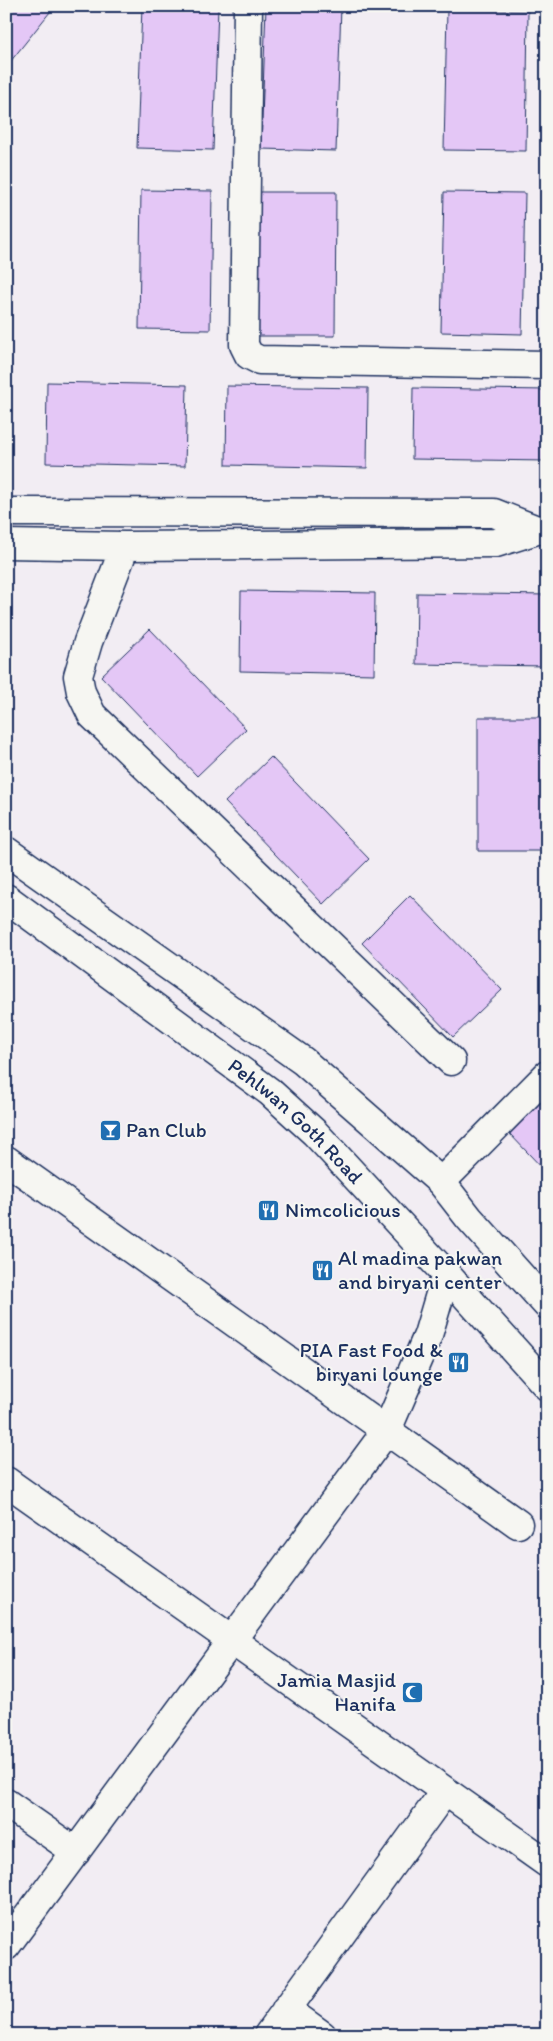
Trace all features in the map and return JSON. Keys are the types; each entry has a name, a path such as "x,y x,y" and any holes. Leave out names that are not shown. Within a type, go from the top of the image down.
{"street":[{"path":"248,6 244,345 250,356 260,360 547,365"},
{"path":"6,512 494,513 542,530"},
{"path":"6,544 125,546 496,543 542,530"},
{"path":"125,546 88,642 78,676 81,692 92,716 451,1061"},
{"path":"6,851 303,1061 441,1182 469,1218 547,1305"},
{"name":"Pehlwan Goth Road","path":"6,898 270,1092 315,1133 547,1386"},
{"path":"441,1182 547,1075"},
{"path":"6,1160 518,1524"},
{"path":"6,1946 387,1430 428,1335 446,1274"},
{"path":"6,1481 547,1863"},
{"path":"268,2035 445,1791"},
{"path":"6,1804 76,1852"},
{"path":"286,2008 322,2035"}],"building":[{"path":"6,6 54,7 6,67"},
{"path":"142,6 218,7 213,150 137,148"},
{"path":"266,6 341,6 336,151 261,149"},
{"path":"447,9 528,11 526,151 444,150"},
{"path":"141,190 212,191 210,330 139,329"},
{"path":"259,192 336,192 335,336 257,336"},
{"path":"444,192 525,193 522,334 441,332"},
{"path":"47,382 187,385 185,466 46,463"},
{"path":"227,386 368,388 367,468 226,465"},
{"path":"413,388 547,390 547,461 412,459"},
{"path":"241,591 375,593 374,674 240,671"},
{"path":"417,593 547,595 547,666 416,664"},
{"path":"150,629 246,729 197,776 101,676"},
{"path":"478,717 547,717 547,851 478,851"},
{"path":"271,757 369,859 323,904 225,802"},
{"path":"410,895 502,990 453,1037 362,943"},
{"path":"547,1096 547,1173 509,1133"}],"place":[{"name":"Pan Club","path":"110,1130"},
{"name":"Nimcolicious","path":"269,1210"},
{"name":"Al madina pakwan and biryani center","path":"322,1270"},
{"name":"PIA Fast Food & biryani lounge","path":"459,1362"},
{"name":"Jamia Masjid Hanifa","path":"412,1692"}]}
